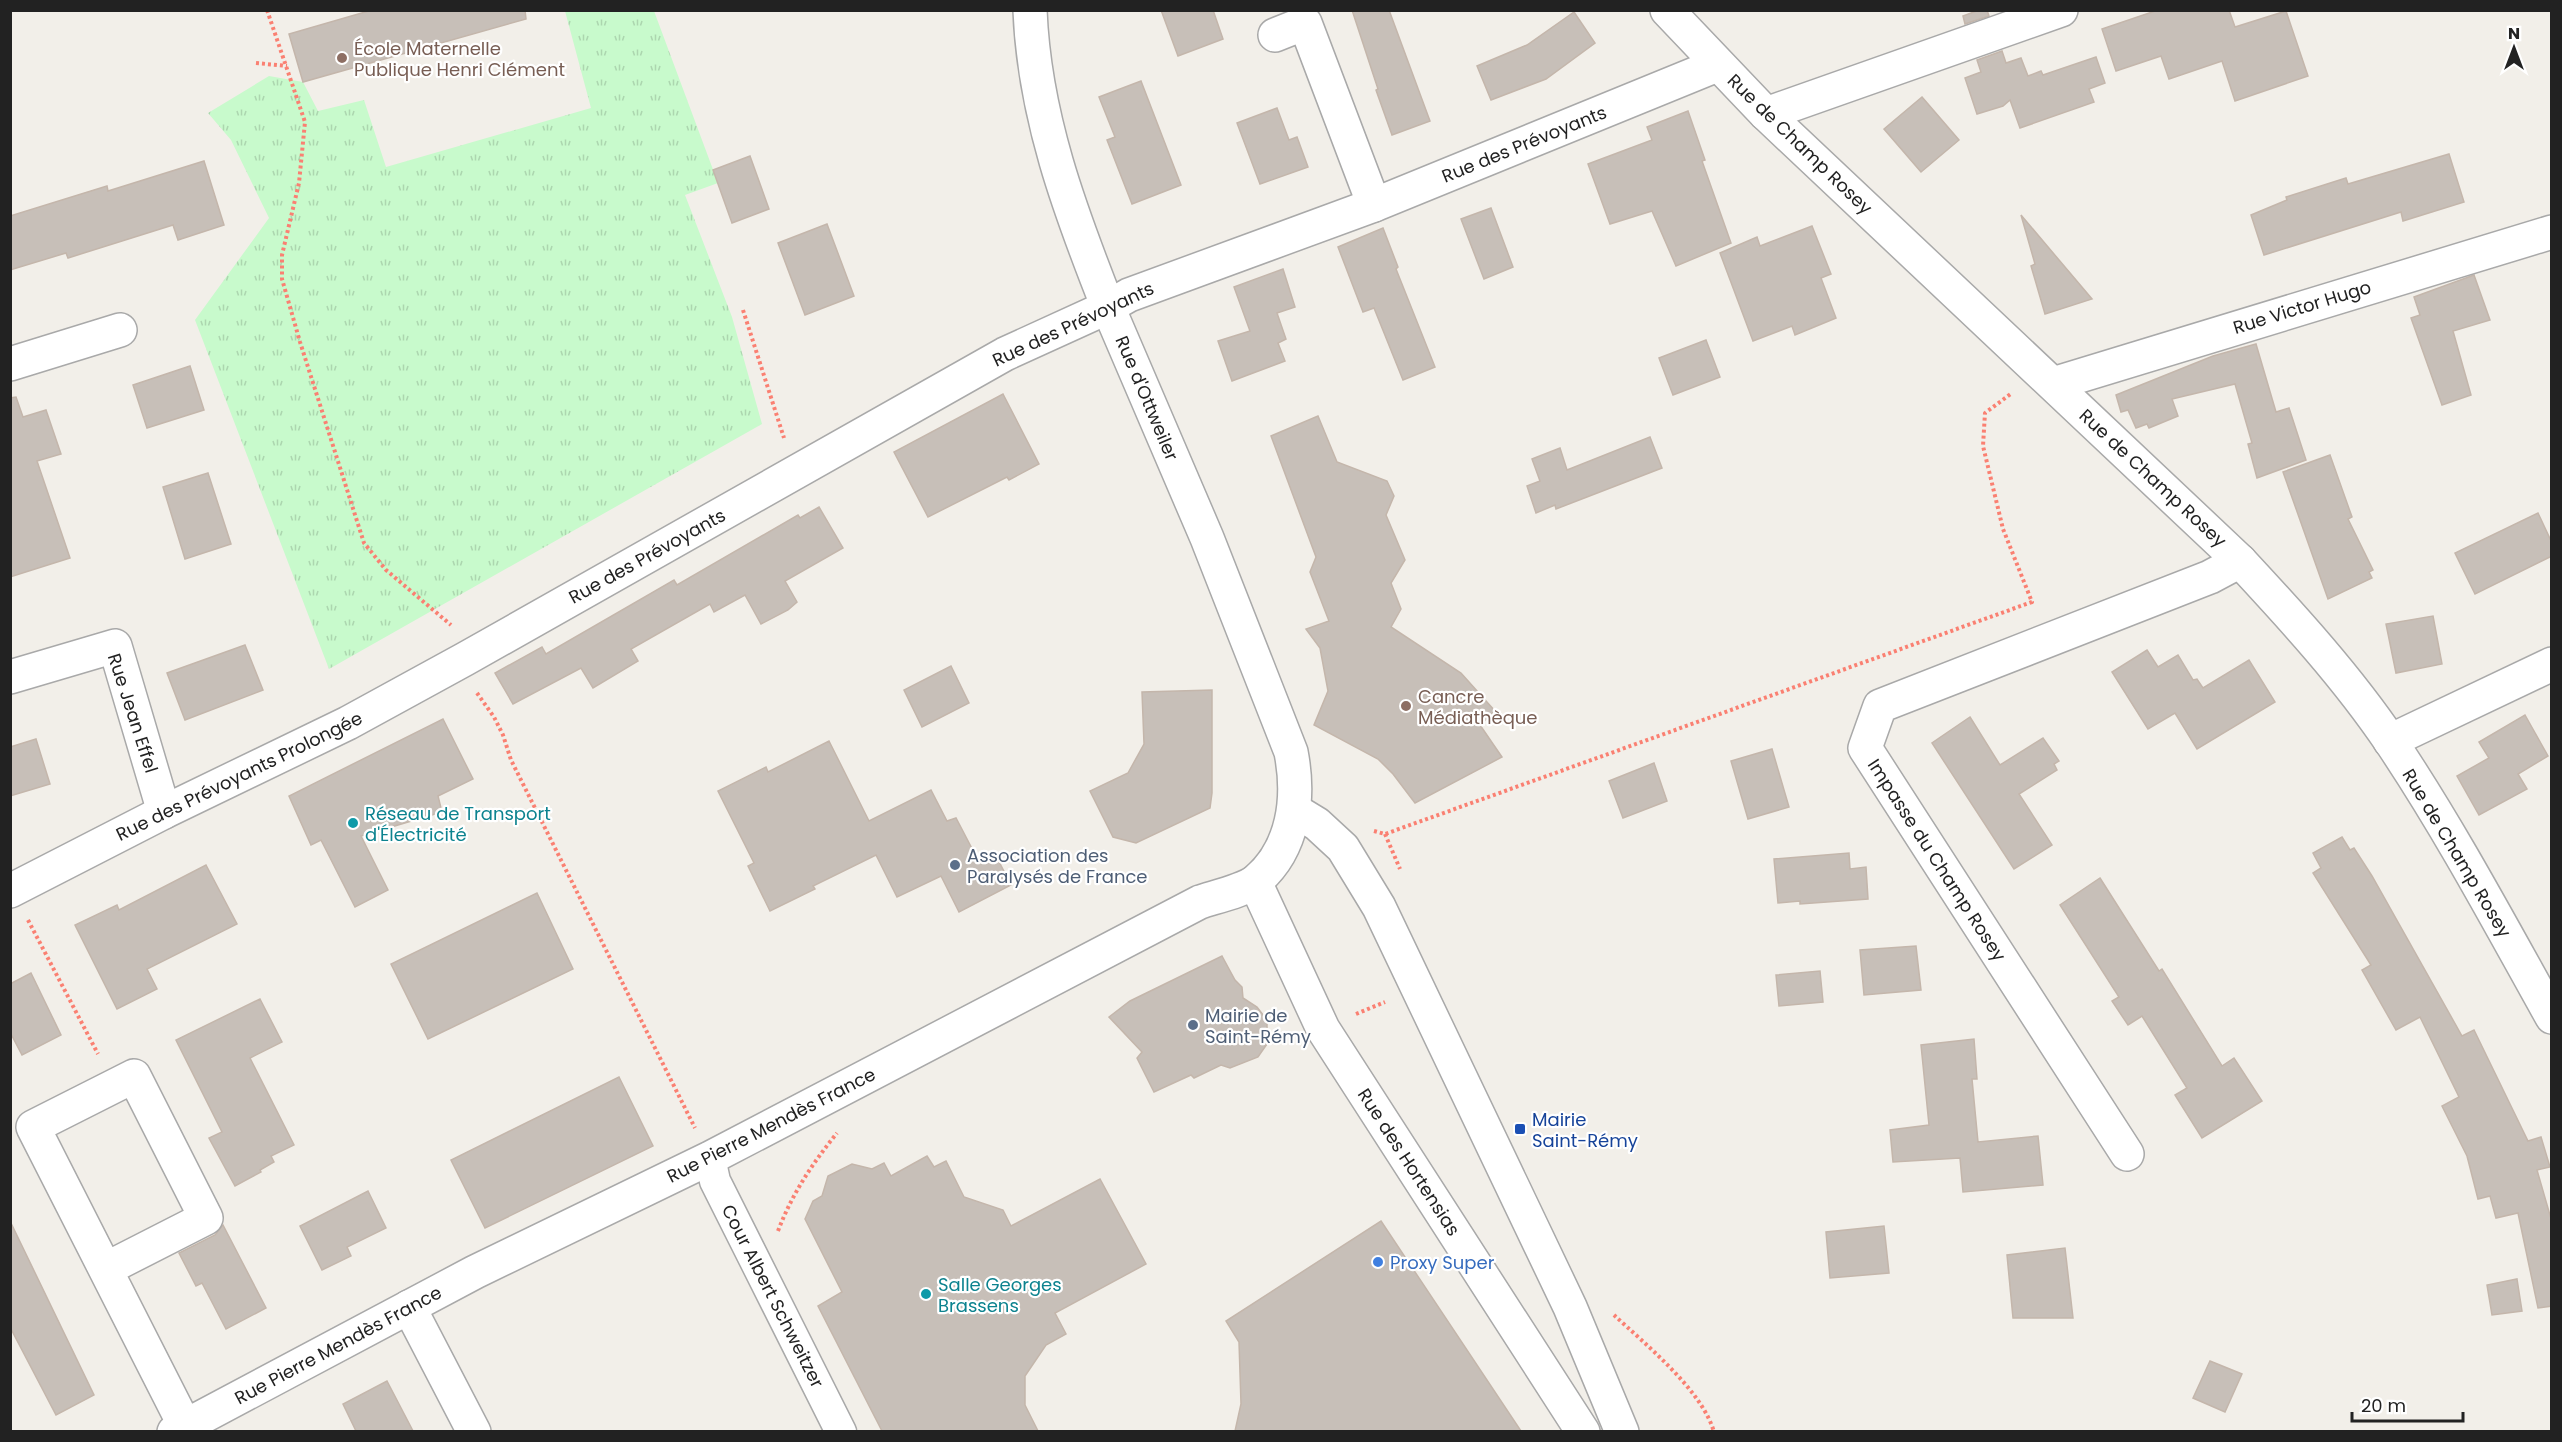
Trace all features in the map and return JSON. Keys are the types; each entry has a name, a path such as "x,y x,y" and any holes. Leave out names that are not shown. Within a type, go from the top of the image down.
{"street":[{"name":"Rue d'Ottweiler","path":"1030,10 1031,55 1047,130 1066,197 1108,307 1207,538 1291,752 1296,777 1294,810"},
{"name":"Rue de Champ Rosey","path":"1667,10 1766,114 2240,561 2312,639 2390,741 2467,865 2552,1017"},
{"path":"1766,114 2061,10"},
{"path":"1275,35 1305,23 1374,205"},
{"name":"Rue des Prévoyants","path":"465,659 1005,354 1108,307 1129,294 1374,205 1717,65"},
{"name":"Rue Victor Hugo","path":"2047,378 2552,232"},
{"path":"10,364 120,330"},
{"name":"Impasse du Champ Rosey","path":"2127,1154 1865,748 1880,706 2210,577 2240,561"},
{"name":"Rue Jean Effel","path":"10,676 115,646 164,812"},
{"name":"Rue des Prévoyants Prolongée","path":"12,891 164,812 348,723 465,659"},
{"path":"2390,741 2552,664"},
{"path":"1255,882 1271,864 1289,833 1294,810 1317,824 1342,848 1379,907 1570,1307 1622,1431"},
{"name":"Rue Pierre Mendès France","path":"106,1269 206,1218 134,1076 33,1127 106,1269 180,1429 475,1272 710,1158 1200,902 1255,882"},
{"name":"Rue des Hortensias","path":"1255,882 1323,1029 1583,1431"},
{"name":"Cour Albert Schweitzer","path":"710,1158 715,1181 842,1431"},
{"path":"409,1307 474,1431"}],"path":[{"path":"267,10 304,122 300,183 282,255 282,279 300,342 364,543 386,570 454,628"},
{"path":"256,63 287,66"},
{"path":"743,310 796,472"},
{"path":"1333,838 1354,824 1385,834 2032,602 2003,529 1983,446 1985,412 2047,378"},
{"path":"465,659 478,696 494,717 511,760 710,1158"},
{"path":"12,891 115,1086"},
{"path":"1323,1029 1416,988"},
{"path":"762,1274 788,1203 810,1167 840,1129"}],"green space":[{"path":"565,11 654,11 718,183 685,195 732,317 762,424 329,669 195,320 269,218 231,140 208,113 269,76 303,82 318,111 364,100 386,167 591,108"}],"building":[{"name":"École Maternelle Publique Henri Clément","path":"372,10 525,10 526,19 303,82 289,34"},
{"path":"1161,10 1213,10 1223,39 1178,56"},
{"path":"1352,10 1389,10 1430,121 1392,135"},
{"path":"1979,10 1987,10 1989,16 1965,24 1963,16"},
{"path":"2158,10 2229,10 2235,27 2286,11 2308,76 2235,101 2222,61 2169,79 2161,56 2116,71 2102,29"},
{"path":"1574,12 1595,43 1546,79 1491,100 1477,66 1527,45"},
{"path":"2002,51 2006,63 2021,58 2028,76 2041,71 2043,75 2096,57 2105,83 2089,89 2094,102 2020,128 2010,100 2003,106 1977,114 1965,78 1981,72 1977,60"},
{"path":"1141,81 1181,185 1132,204 1107,140 1115,137 1099,97"},
{"path":"1922,97 1959,140 1921,172 1884,129"},
{"path":"1277,108 1289,140 1297,137 1308,167 1260,184 1237,123"},
{"path":"1688,111 1705,160 1702,161 1731,243 1676,266 1652,211 1610,224 1588,164 1652,140 1647,127"},
{"path":"2449,154 2464,202 2403,221 2401,212 2264,255 2251,215 2287,200 2286,197 2346,178 2348,184"},
{"path":"750,156 769,209 732,223 713,170"},
{"path":"204,161 224,225 178,240 173,225 68,258 66,253 10,270 10,216 107,186 108,191"},
{"path":"1491,208 1513,267 1484,279 1461,219"},
{"path":"2021,215 2092,299 2045,314 2031,266 2035,264"},
{"path":"827,224 854,296 805,315 778,243"},
{"path":"1812,226 1831,274 1821,278 1836,318 1795,335 1792,326 1753,341 1720,253 1757,237 1760,246"},
{"path":"1383,228 1398,267 1396,269 1435,367 1403,380 1374,308 1363,312 1338,247"},
{"path":"1283,269 1295,307 1277,313 1286,339 1278,343 1285,361 1232,381 1218,341 1250,331 1234,287"},
{"path":"2474,275 2490,320 2453,331 2471,395 2442,405 2411,318 2420,315 2414,297"},
{"path":"1706,340 1720,377 1673,395 1659,358"},
{"path":"2256,344 2276,412 2289,408 2306,460 2257,478 2248,444 2252,443 2235,384 2172,399 2178,416 2149,428 2147,424 2136,428 2128,410 2121,412 2116,395 2213,356"},
{"path":"190,366 204,410 147,428 133,385"},
{"path":"1003,394 1039,464 1009,480 1007,477 928,517 894,452"},
{"path":"16,397 23,417 46,410 61,454 37,461 70,558 10,577 10,398"},
{"path":"1318,416 1337,462 1387,481 1394,496 1386,515 1405,560 1391,583 1401,609 1391,627 1461,673 1495,711 1480,725 1502,757 1415,803 1393,774 1378,759 1314,725 1328,691 1320,648 1306,629 1329,621 1310,572 1316,557 1271,436"},
{"path":"1650,437 1662,468 1556,509 1555,505 1536,513 1527,486 1540,481 1532,459 1560,448 1567,470"},
{"path":"2330,455 2352,517 2348,519 2373,570 2369,572 2372,578 2328,599 2283,472"},
{"path":"208,473 231,544 185,559 163,487"},
{"path":"819,507 843,548 785,581 797,602 788,610 761,624 745,595 714,612 710,604 631,649 638,661 593,688 581,668 513,704 495,673 542,647 546,654 674,580 677,585 798,515 800,518"},
{"path":"2538,513 2552,543 2552,556 2475,594 2455,553"},
{"path":"2433,616 2442,664 2396,673 2386,624"},
{"path":"245,645 263,690 185,720 167,673"},
{"path":"2147,650 2158,667 2178,655 2193,680 2197,679 2203,688 2249,660 2275,702 2197,749 2175,713 2148,729 2112,672"},
{"path":"951,666 969,703 922,727 904,690"},
{"path":"1212,690 1210,808 1136,843 1113,837 1090,791 1128,773 1144,744 1142,692"},
{"path":"2525,715 2548,756 2518,774 2527,789 2479,815 2457,776 2489,758 2479,742"},
{"path":"1970,717 2000,765 2043,738 2059,761 2054,764 2057,770 2019,794 2052,845 2014,869 1932,743"},
{"name":"Réseau de Transport d'Électricité","path":"443,719 473,779 438,796 442,812 361,836 388,890 355,907 321,840 311,845 289,796"},
{"path":"36,739 50,784 10,796 10,747"},
{"path":"829,741 869,821 931,790 947,821 956,818 978,860 994,852 1011,885 959,912 941,876 897,897 876,855 813,886 815,889 770,911 748,866 754,863 718,791 766,767 768,772"},
{"path":"1772,749 1789,807 1748,819 1731,761"},
{"path":"1654,763 1667,801 1623,818 1609,781"},
{"path":"2342,837 2350,850 2354,848 2372,876 2462,1036 2474,1030 2528,1141 2541,1137 2550,1167 2537,1170 2552,1222 2552,1306 2538,1308 2518,1213 2496,1218 2490,1196 2478,1199 2467,1156 2442,1106 2459,1097 2420,1017 2396,1030 2362,970 2371,965 2313,873 2321,868 2313,853"},
{"path":"1849,853 1850,869 1866,867 1868,899 1800,904 1800,901 1778,903 1774,859"},
{"path":"206,865 237,924 147,969 157,989 117,1009 75,925 117,905 119,910"},
{"path":"2100,878 2159,971 2162,969 2222,1066 2234,1058 2262,1101 2202,1138 2175,1095 2187,1088 2142,1016 2128,1025 2112,1001 2119,997 2060,905"},
{"path":"537,893 573,969 428,1039 391,964"},
{"path":"1916,946 1921,990 1864,995 1860,950"},
{"name":"Mairie de Saint-Rémy","path":"1222,956 1235,980 1242,987 1243,998 1257,1007 1267,1020 1267,1044 1258,1057 1230,1068 1221,1065 1194,1078 1191,1075 1154,1092 1137,1058 1142,1052 1109,1017 1130,1001"},
{"path":"1820,971 1823,1002 1779,1006 1776,975"},
{"path":"31,973 61,1035 22,1055 10,1032 10,984"},
{"path":"260,999 282,1042 250,1058 294,1145 271,1156 274,1162 235,1186 209,1138 222,1132 176,1040"},
{"path":"1974,1039 1977,1079 1972,1079 1978,1142 2038,1136 2043,1185 1963,1192 1960,1158 1893,1162 1890,1130 1929,1125 1921,1045"},
{"path":"619,1077 653,1146 485,1228 451,1160"},
{"name":"Salle Georges Brassens","path":"927,1156 934,1167 946,1161 964,1197 1003,1210 1011,1226 1100,1179 1146,1264 1055,1313 1066,1334 1046,1345 1025,1376 1025,1405 1038,1431 882,1431 818,1306 842,1292 805,1219 813,1201 822,1196 828,1176 852,1164 872,1169 884,1163 891,1176"},
{"path":"368,1191 386,1228 347,1247 351,1256 322,1270 300,1226"},
{"path":"10,1221 94,1395 56,1415 10,1327"},
{"path":"1381,1221 1521,1431 1235,1431 1241,1404 1239,1342 1226,1321"},
{"path":"223,1225 266,1308 226,1329 202,1283 196,1286 179,1253 215,1235"},
{"path":"1884,1226 1889,1273 1830,1278 1826,1232"},
{"path":"2065,1248 2073,1318 2013,1318 2007,1255"},
{"path":"2517,1279 2522,1311 2492,1315 2487,1285"},
{"path":"2210,1361 2242,1374 2225,1412 2193,1398"},
{"path":"387,1381 413,1431 356,1431 343,1404"}],"place":[{"name":"École Maternelle Publique Henri Clément","path":"342,58"},
{"name":"Cancre Médiathèque","path":"1406,706"},
{"name":"Réseau de Transport d'Électricité","path":"353,823"},
{"name":"Association des Paralysés de France","path":"955,865"},
{"name":"Mairie de Saint-Rémy","path":"1193,1025"},
{"name":"Mairie Saint-Rémy","path":"1520,1129"},
{"name":"Proxy Super","path":"1378,1262"},
{"name":"Salle Georges Brassens","path":"926,1294"}]}
